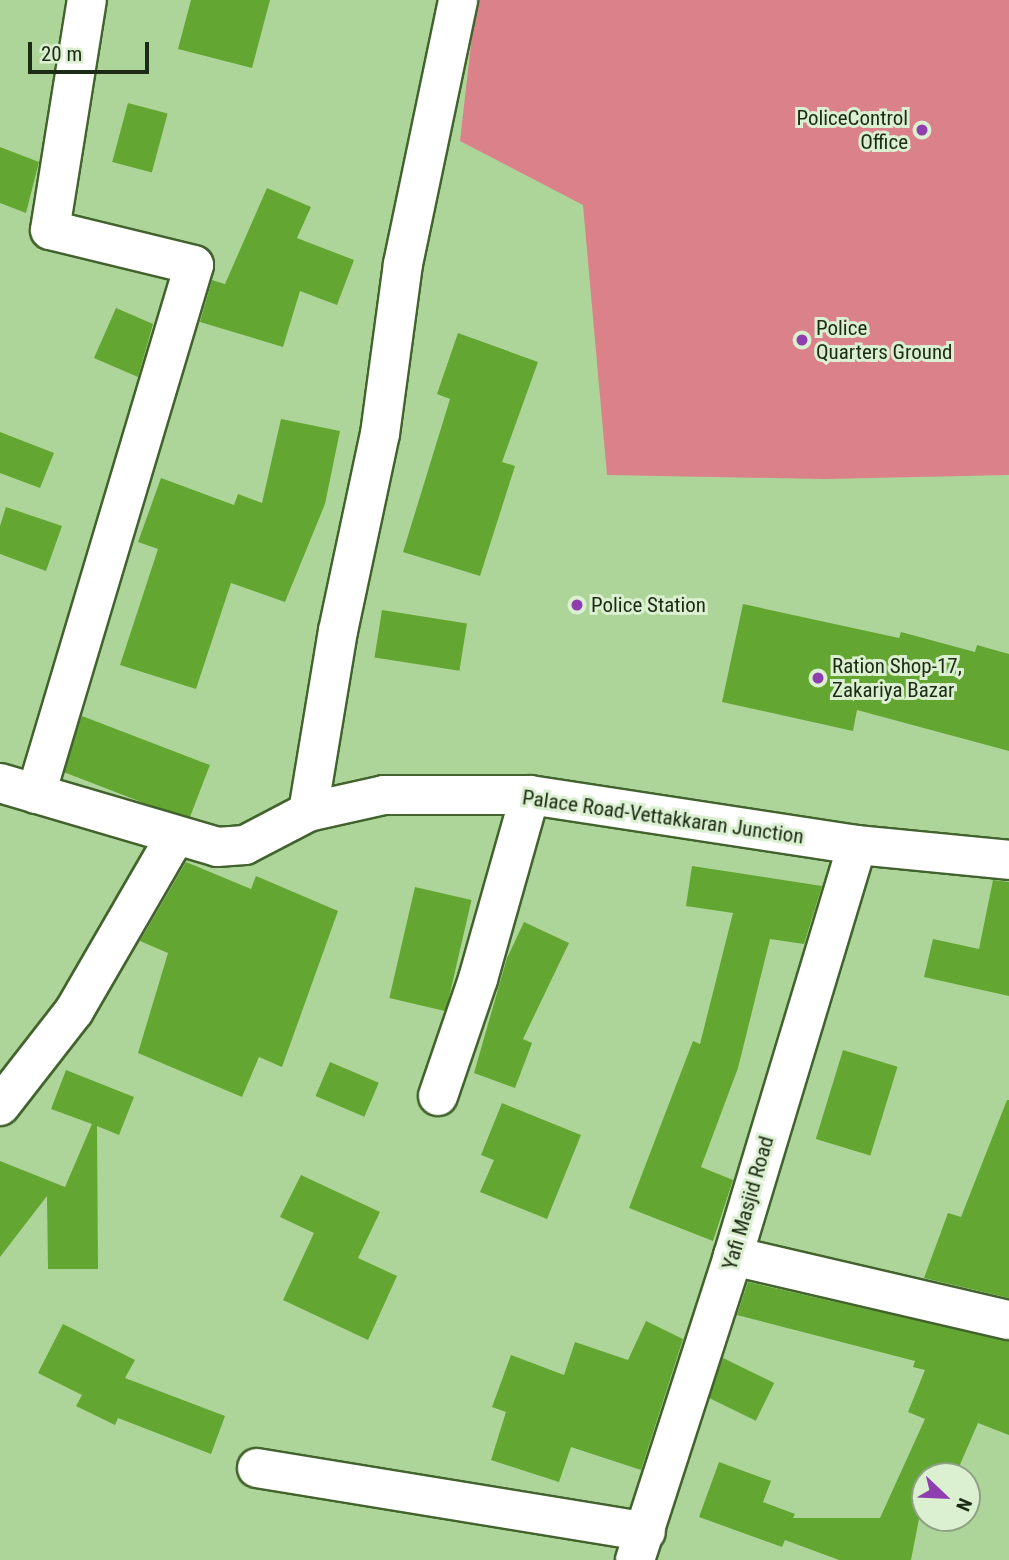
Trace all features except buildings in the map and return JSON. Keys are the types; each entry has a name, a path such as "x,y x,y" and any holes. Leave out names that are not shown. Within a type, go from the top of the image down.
{"street":[{"path":"18,788 194,265 50,230 87,0"},
{"path":"308,812 338,631 380,434 403,264 458,0"},
{"name":"Palace Road-Vettakkaran Junction","path":"18,788 175,837 217,847 245,845 308,812 384,795 530,794 857,845 1009,860"},
{"path":"438,1096 478,979 530,794"},
{"path":"0,1106 74,1011 175,837"},
{"name":"Yafi Masjid Road","path":"640,1546 733,1256 857,845"},
{"path":"733,1256 1009,1320"},
{"path":"257,1468 640,1546"}],"shaded area":[{"name":"Police Quarters Ground","path":"476,0 1009,0 1009,475 825,479 607,475 583,205 460,141"}],"place":[{"name":"PoliceControl Office","path":"922,130"},
{"name":"Police Quarters Ground","path":"802,340"},
{"name":"Police Station","path":"577,605"},
{"name":"Ration Shop-17, Zakariya Bazar","path":"818,678"}]}
